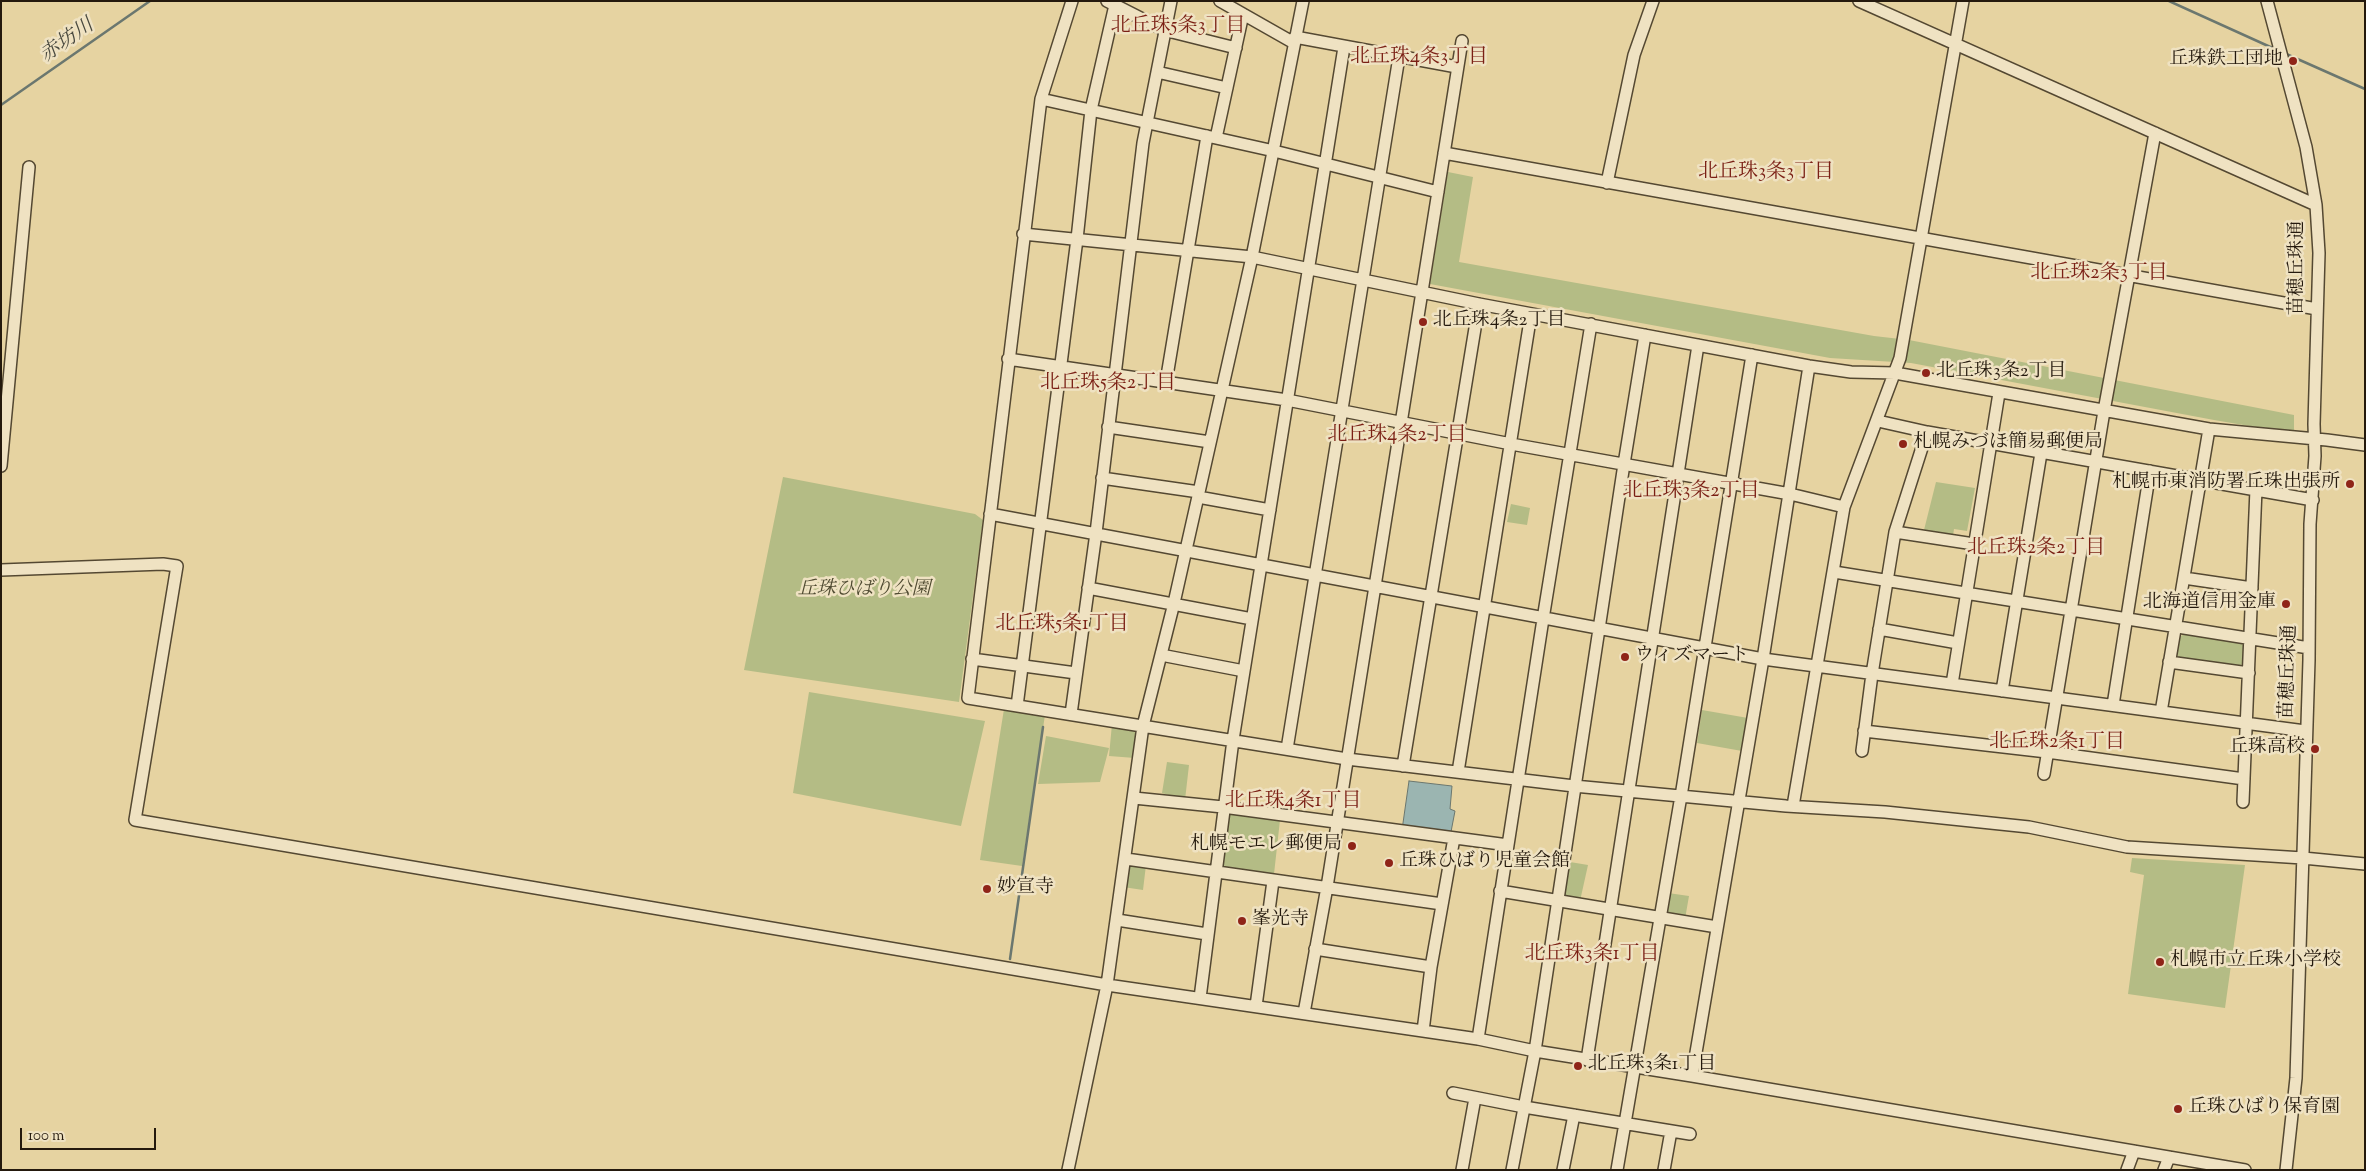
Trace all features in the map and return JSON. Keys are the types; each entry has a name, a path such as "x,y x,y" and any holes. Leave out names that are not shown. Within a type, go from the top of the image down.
{"street":[{"path":"1072,1 1041,100 1023,234 968,698 1347,759 1403,766 1574,786 1793,806 1885,812 2028,827 2127,847 2303,858 2365,864"},
{"path":"1070,714 1096,533 1147,122 1171,1"},
{"path":"1220,1 1294,40 1458,67"},
{"path":"1294,1 1301,14"},
{"path":"1068,1170 1107,985 1143,726 1174,603 1252,257 1303,1"},
{"path":"1606,183 1634,55 1653,1"},
{"path":"1859,1 2316,205"},
{"path":"1793,806 1844,507 1896,373 1904,339 1963,1"},
{"name":"苗穂丘珠通","path":"2267,1 2306,147 2316,205 2318,252 2313,500 2310,524 2309,648 2296,1078 2286,1170"},
{"path":"1016,706 1077,239 1091,110 1111,3 1164,30 1236,48"},
{"path":"1166,382 1211,137 1227,88 1243,14"},
{"path":"1304,1013 1327,887 1462,41"},
{"path":"1200,998 1214,872 1233,740 1307,268 1344,47"},
{"path":"1287,749 1399,57"},
{"path":"1156,72 1227,88"},
{"path":"1041,100 1274,151 1438,192"},
{"path":"2044,774 2104,410 2155,134"},
{"path":"1444,153 2317,309"},
{"path":"1,466 29,167"},
{"path":"1023,234 1131,243 1252,257 1479,304 1809,366 1851,372 1896,373 1999,393 2209,429 2365,446"},
{"path":"1403,766 1479,304"},
{"path":"1458,772 1531,314"},
{"path":"1478,1039 1569,454 1592,324"},
{"path":"1512,1170 1535,1052 1574,786 1645,335"},
{"path":"1587,1060 1628,791 1654,640 1677,475 1698,345"},
{"path":"1617,1170 1682,795 1752,355"},
{"path":"1008,360 1287,400 1511,444 1790,494 1844,507"},
{"path":"1692,1076 1740,801 1809,366"},
{"path":"1952,684 1999,393"},
{"path":"1878,421 1927,432 2096,463 2313,500"},
{"path":"1108,427 1210,442"},
{"path":"2161,712 2209,429"},
{"path":"1862,751 1872,674 1895,532 1927,432"},
{"path":"2002,691 2041,453"},
{"path":"2113,705 2150,471"},
{"path":"1102,478 1270,510"},
{"path":"2243,802 2256,489"},
{"path":"990,514 1600,630 1763,659 2306,731"},
{"path":"1895,532 1974,544"},
{"path":"1,570 163,564 177,566 136,820 1107,985 1478,1039 1535,1052 1692,1076 2245,1170"},
{"path":"1834,572 1966,595 2126,618 2309,648"},
{"path":"2184,578 2252,588"},
{"path":"1088,588 1252,619"},
{"path":"1879,629 1958,643"},
{"path":"1161,655 1244,671"},
{"path":"972,659 1076,673"},
{"path":"2170,662 2249,673"},
{"path":"1864,731 2047,752 2244,779"},
{"path":"1134,798 1224,807 1508,845"},
{"path":"1423,1031 1431,967 1454,838"},
{"path":"1126,859 1442,904"},
{"path":"1256,1006 1273,881"},
{"path":"1500,891 1717,927"},
{"path":"1117,920 1207,934"},
{"path":"1315,949 1431,967"},
{"path":"1453,1093 1524,1107 1690,1134"},
{"path":"1462,1170 1475,1098"},
{"path":"1563,1170 1574,1115"},
{"path":"1664,1170 1671,1131"},
{"path":"2127,1170 2134,1151"},
{"path":"2164,1170 2169,1157"}],"green space":[{"path":"1448,172 1473,177 1459,262 1874,336 1909,340 2294,415 2294,431 2285,432 2214,420 1911,363 1830,358 1430,284"},
{"name":"丘珠ひばり公園","path":"783,477 975,514 983,520 959,702 744,670"},
{"path":"1936,482 1975,488 1967,531 1954,529 1953,536 1924,530"},
{"path":"1511,504 1530,508 1527,525 1507,522"},
{"path":"2184,634 2241,642 2244,646 2243,663 2239,667 2179,659 2177,657 2180,637"},
{"path":"809,692 985,721 961,826 793,793"},
{"path":"1004,709 1045,715 1022,866 980,860"},
{"path":"1702,710 1748,718 1742,751 1697,743"},
{"path":"1112,724 1138,730 1135,758 1109,756"},
{"path":"1046,736 1109,748 1100,782 1038,784"},
{"path":"1167,762 1189,765 1185,800 1162,793"},
{"path":"1233,814 1280,820 1274,874 1225,869 1221,865 1229,816"},
{"path":"2132,858 2245,865 2225,1008 2128,994 2144,875 2130,872"},
{"path":"1127,861 1146,865 1143,890 1123,887"},
{"path":"1570,862 1588,865 1580,901 1563,898"},
{"path":"1668,893 1689,896 1685,919 1664,916"}],"water":[{"path":"1409,781 1452,786 1450,809 1455,811 1450,837 1402,830"}],"waterway":[{"name":"赤坊川","path":"1,105 150,1"},
{"path":"2169,1 2277,50"},
{"path":"2284,53 2365,89"},
{"path":"1010,959 1043,727"}],"place":[{"name":"丘珠鉄工団地","path":"2293,61"},
{"name":"北丘珠4条2丁目","path":"1423,322"},
{"name":"北丘珠3条2丁目","path":"1926,373"},
{"name":"札幌みづほ簡易郵便局","path":"1903,444"},
{"name":"札幌市東消防署丘珠出張所","path":"2350,484"},
{"name":"北海道信用金庫","path":"2286,604"},
{"name":"ウィズマート","path":"1625,657"},
{"name":"丘珠高校","path":"2315,749"},
{"name":"札幌モエレ郵便局","path":"1352,846"},
{"name":"丘珠ひばり児童会館","path":"1389,863"},
{"name":"妙宣寺","path":"987,889"},
{"name":"峯光寺","path":"1242,921"},
{"name":"札幌市立丘珠小学校","path":"2160,962"},
{"name":"北丘珠3条1丁目","path":"1578,1066"},
{"name":"丘珠ひばり保育園","path":"2178,1109"}],"district":[{"name":"北丘珠5条3丁目","path":"1178,28"},
{"name":"北丘珠4条3丁目","path":"1419,59"},
{"name":"北丘珠3条3丁目","path":"1766,174"},
{"name":"北丘珠2条3丁目","path":"2099,275"},
{"name":"北丘珠5条2丁目","path":"1108,385"},
{"name":"北丘珠4条2丁目","path":"1397,437"},
{"name":"北丘珠3条2丁目","path":"1691,493"},
{"name":"北丘珠2条2丁目","path":"2036,550"},
{"name":"北丘珠5条1丁目","path":"1062,626"},
{"name":"北丘珠2条1丁目","path":"2057,744"},
{"name":"北丘珠4条1丁目","path":"1293,803"},
{"name":"北丘珠3条1丁目","path":"1592,956"}]}
